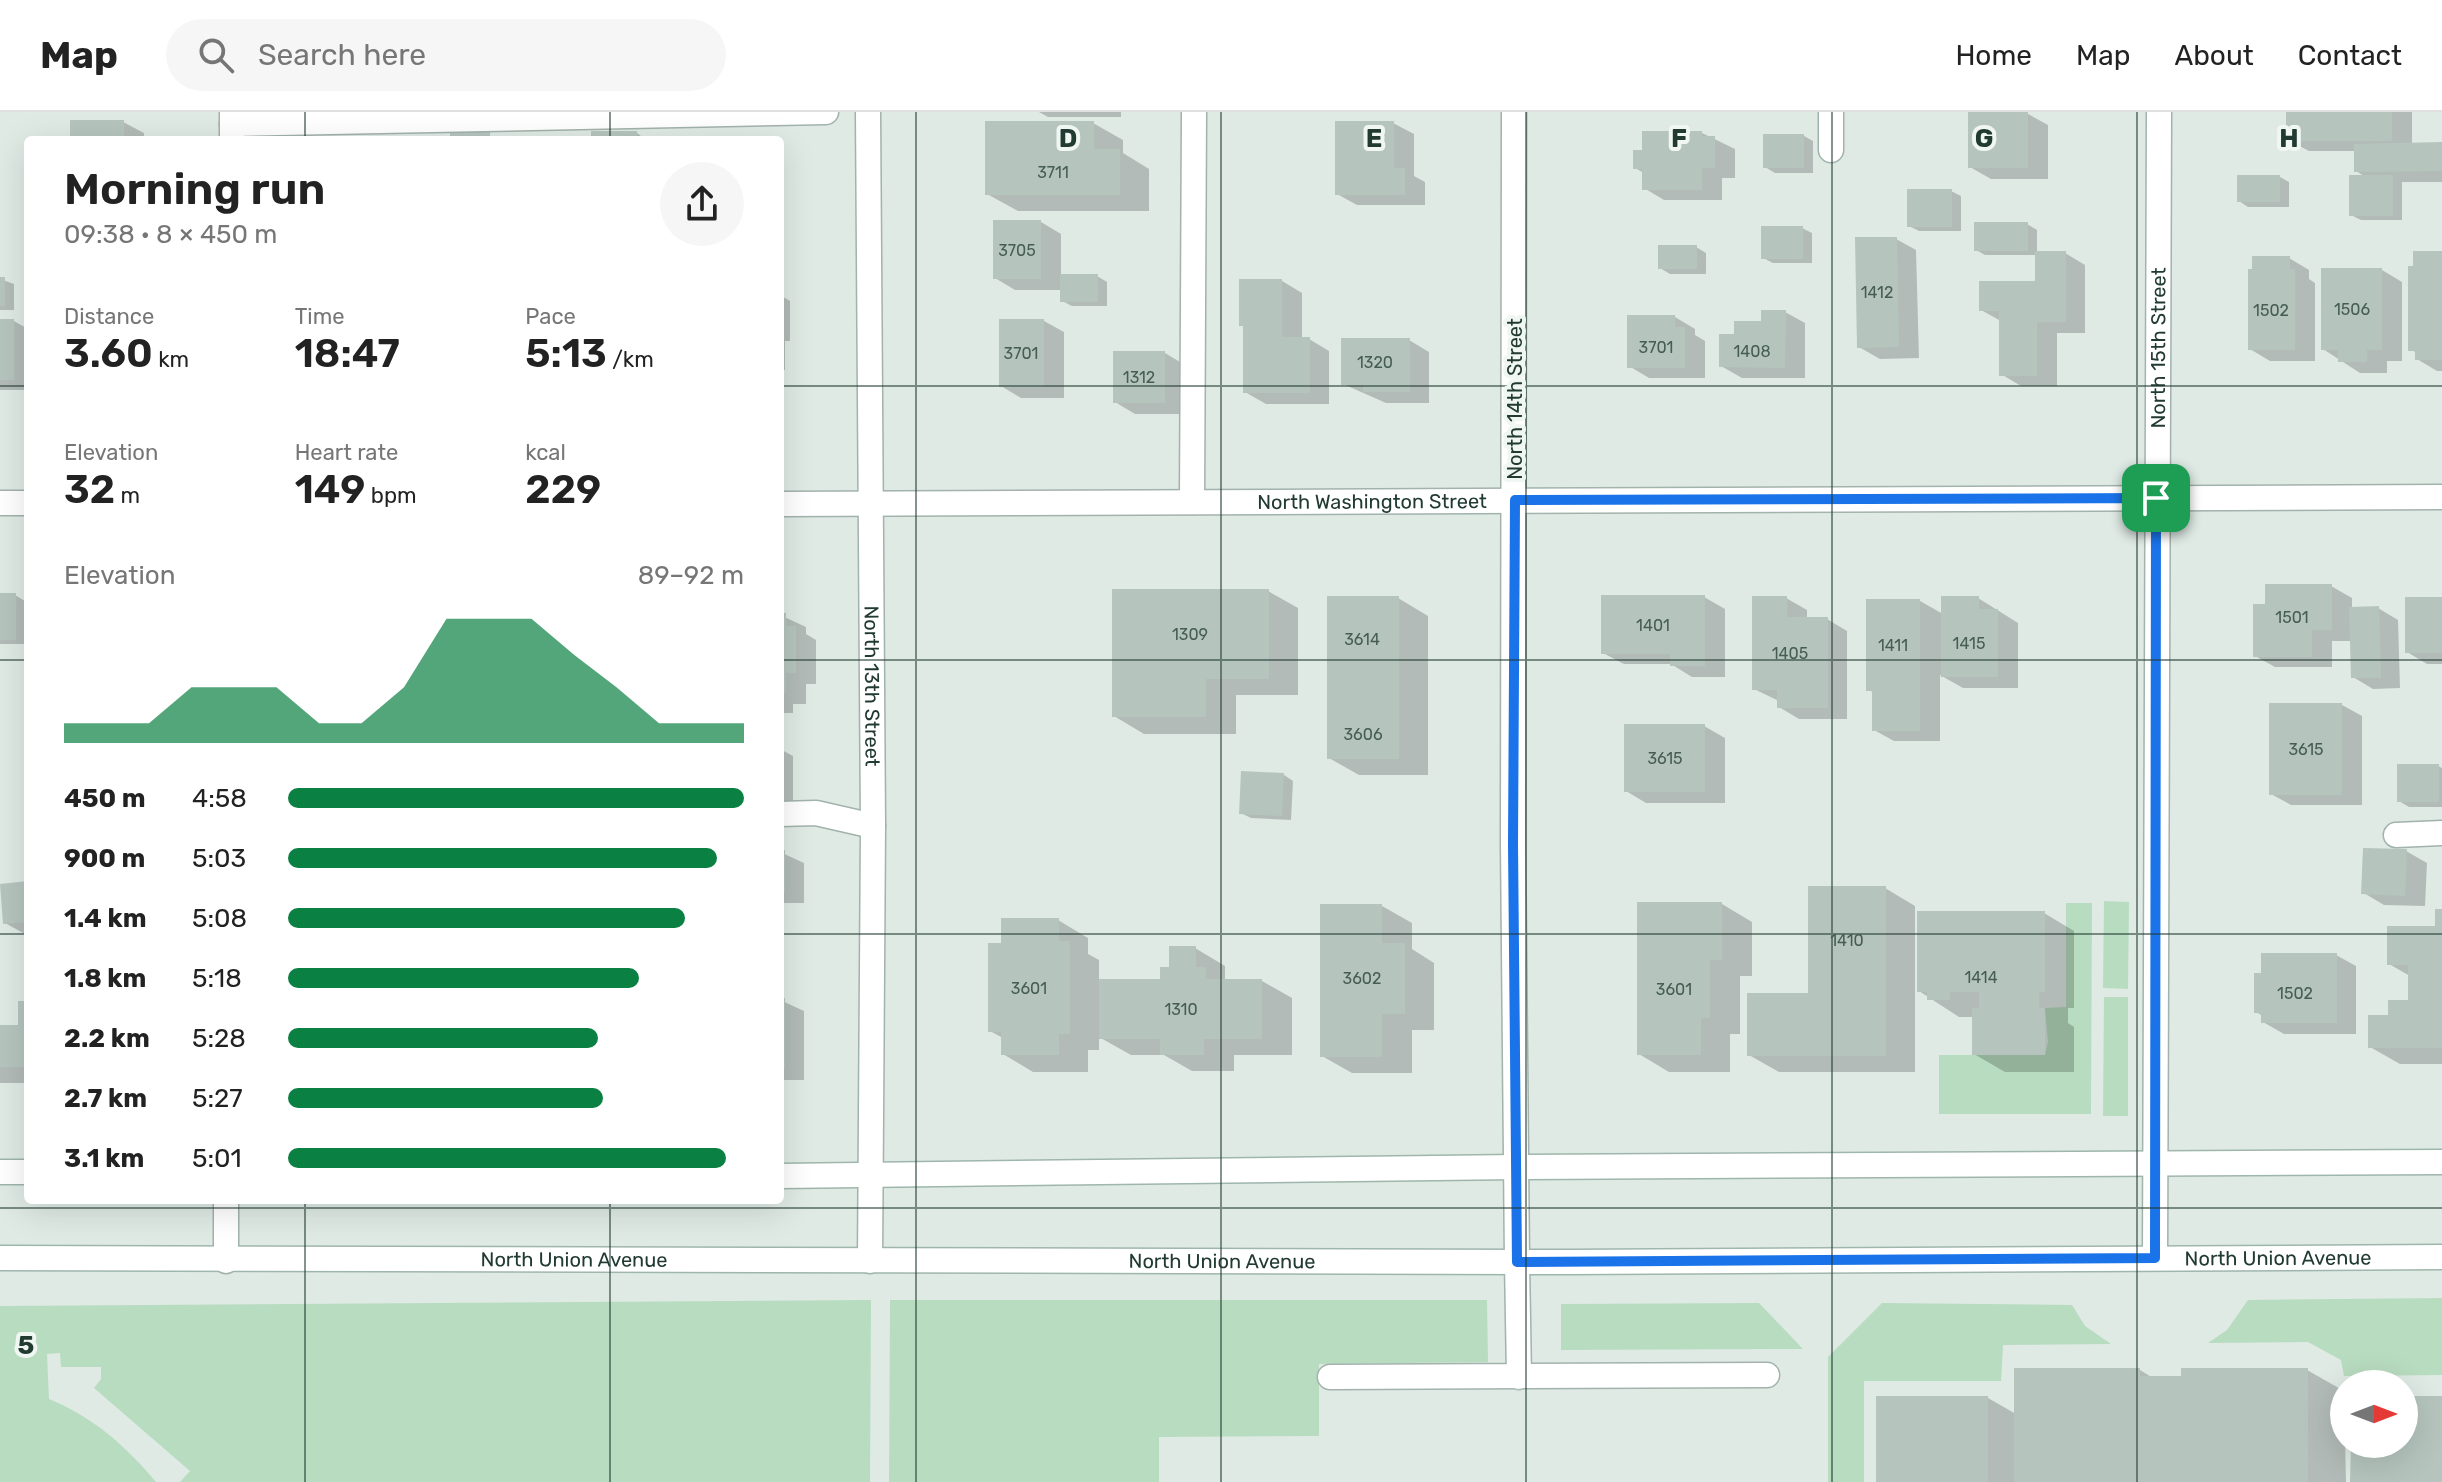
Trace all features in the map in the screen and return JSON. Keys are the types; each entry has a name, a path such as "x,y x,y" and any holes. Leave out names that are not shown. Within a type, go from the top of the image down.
{"street":[{"path":"232,125 826,112"},
{"name":"North 13th Street","path":"868,112 873,826 870,1261"},
{"path":"1192,502 1194,112"},
{"name":"North 14th Street","path":"1514,112 1519,1377"},
{"path":"1831,112 1831,150"},
{"name":"North 15th Street","path":"2155,1258 2159,112"},
{"name":"North Washington Street","path":"784,504 2442,497"},
{"path":"0,503 24,503"},
{"path":"784,814 816,813 873,826"},
{"path":"2396,835 2442,833"},
{"path":"784,1176 1517,1167 2442,1162"},
{"path":"0,1172 24,1172"},
{"path":"226,1204 226,1261"},
{"name":"North Union Avenue","path":"0,1258 226,1261 1517,1262 2442,1257"},
{"path":"1330,1377 1767,1375"}],"green space":[{"path":"2104,901 2129,902 2128,989 2103,988"},
{"path":"2066,903 2092,903 2091,1114 1939,1114 1939,1055 2045,1055 2048,1042 2045,1008 2066,1007"},
{"path":"2104,997 2128,997 2128,1116 2103,1116"},
{"path":"2442,1298 2442,1375 2418,1375 2418,1370 2343,1370 2341,1360 2308,1342 2208,1343 2227,1330 2248,1300"},
{"path":"871,1300 870,1482 180,1482 190,1471 94,1388 101,1379 101,1367 61,1367 60,1353 47,1354 49,1399 80,1414 108,1434 156,1482 0,1482 0,1306"},
{"path":"890,1300 1487,1300 1488,1362 1319,1364 1319,1436 1159,1437 1159,1482 889,1482"},
{"path":"1759,1303 1803,1349 1561,1350 1561,1304"},
{"path":"1882,1303 2072,1305 2085,1326 2111,1344 2003,1345 2001,1381 1864,1381 1864,1482 1828,1482 1828,1357"}],"building":[{"path":"1968,112 2028,112 2028,168 1968,168"},
{"path":"2286,112 2392,112 2392,141 2286,141"},
{"path":"70,120 124,120 124,136 70,136"},
{"path":"985,121 1094,121 1094,149 1120,149 1120,195 985,195"},
{"path":"1335,121 1394,121 1394,168 1405,168 1405,195 1335,195"},
{"path":"591,131 637,131 637,136 591,136"},
{"path":"1642,131 1702,131 1702,136 1715,136 1715,168 1702,168 1702,190 1642,190 1642,169 1633,169 1633,150 1642,150"},
{"path":"450,132 490,132 490,136 450,136"},
{"path":"1763,134 1804,134 1804,168 1763,168"},
{"path":"2442,142 2442,171 2354,172 2354,144"},
{"path":"2237,175 2280,175 2280,202 2237,202"},
{"path":"2349,175 2393,175 2393,216 2349,216"},
{"path":"1907,189 1952,189 1952,227 1907,227"},
{"path":"993,220 1041,220 1041,279 993,279"},
{"path":"1974,222 2028,222 2028,251 1974,251"},
{"path":"1761,226 1803,226 1803,259 1761,259"},
{"path":"1855,237 1897,237 1899,347 1857,348"},
{"path":"1658,245 1697,245 1697,269 1658,269"},
{"path":"2035,251 2066,251 2066,322 2037,322 2037,376 1999,376 1999,311 1979,311 1979,281 2035,281"},
{"path":"2413,251 2442,251 2442,360 2415,360 2415,351 2408,351 2408,266 2413,266"},
{"path":"2252,256 2290,256 2290,269 2295,269 2295,350 2248,350 2248,269 2252,269"},
{"path":"2321,268 2382,268 2382,350 2367,350 2367,362 2338,362 2338,350 2321,350"},
{"path":"1060,274 1098,274 1098,302 1060,302"},
{"path":"0,277 5,277 5,306 0,306"},
{"path":"1239,279 1282,279 1282,337 1310,337 1310,393 1243,393"},
{"path":"1761,310 1786,310 1785,368 1719,367 1719,334 1734,334 1734,321 1761,321"},
{"path":"1627,315 1675,315 1675,327 1685,327 1685,368 1627,368"},
{"path":"0,319 14,319 14,380 0,380"},
{"path":"999,319 1044,319 1044,387 999,387"},
{"path":"1341,338 1410,338 1410,392 1363,392 1363,385 1341,385"},
{"path":"1113,351 1165,351 1165,403 1113,403"},
{"path":"2265,584 2332,584 2332,630 2312,630 2312,657 2253,657 2253,604 2265,604"},
{"path":"1112,589 1269,589 1269,679 1206,679 1206,717 1112,717"},
{"path":"0,593 16,593 16,640 0,640"},
{"path":"1601,595 1705,595 1705,666 1670,666 1670,654 1601,654"},
{"path":"1327,596 1399,596 1399,759 1327,759"},
{"path":"1752,596 1787,596 1787,617 1828,617 1828,708 1777,708 1777,690 1752,690"},
{"path":"1941,596 1979,596 1979,609 1998,609 1998,677 1941,677"},
{"path":"2405,597 2442,597 2442,653 2405,653"},
{"path":"1866,599 1920,599 1920,731 1872,731 1872,691 1866,691"},
{"path":"2379,606 2381,678 2351,678 2349,607"},
{"path":"784,613 786,626 796,626 796,673 786,673 786,693"},
{"path":"2269,703 2342,703 2342,795 2269,795"},
{"path":"1624,724 1705,724 1705,792 1624,792"},
{"path":"2397,764 2439,764 2439,802 2397,802"},
{"path":"1241,771 1284,773 1282,816 1239,814"},
{"path":"2363,848 2407,849 2405,896 2361,894"},
{"path":"784,850 785,850 784,892"},
{"path":"24,881 24,922 3,924 0,884"},
{"path":"1808,886 1886,886 1886,1056 1747,1056 1747,993 1808,993"},
{"path":"1637,902 1722,902 1722,960 1710,960 1710,1018 1701,1018 1701,1055 1637,1055"},
{"path":"1320,904 1382,904 1382,943 1405,943 1405,1014 1382,1014 1382,1057 1320,1057"},
{"path":"2435,909 2442,909 2442,1048 2368,1048 2368,1015 2388,1015 2388,1000 2408,1000 2408,965 2387,965 2387,926 2435,926"},
{"path":"1917,911 2045,911 2045,992 2039,992 2039,1008 2045,1008 2045,1055 1972,1055 1972,1008 1979,1008 1979,992 1950,992 1950,1000 1927,1000 1927,992 1917,992"},
{"path":"1001,918 1059,918 1059,941 1070,941 1070,1034 1059,1034 1059,1055 1001,1055 1001,1032 988,1032 988,943 1001,943"},
{"path":"1169,946 1196,946 1196,967 1206,967 1206,979 1262,979 1262,1039 1204,1039 1204,1055 1160,1055 1160,1039 1099,1039 1099,979 1160,979 1160,967 1169,967"},
{"path":"2261,953 2337,953 2337,1023 2261,1023 2261,1013 2254,1013 2254,973 2261,973"},
{"path":"784,998 785,998 784,1069"},
{"path":"18,1001 24,1001 24,1067 0,1067 0,1025 18,1025"},
{"path":"2014,1368 2140,1368 2140,1376 2181,1376 2181,1368 2308,1368 2308,1482 2014,1482"},
{"path":"1876,1396 1988,1396 1988,1482 1876,1482"},
{"path":"2418,1396 2442,1396 2442,1482 2350,1482 2351,1458 2418,1458"}],"route":[{"path":"2156,498 2155,1258 1517,1262 1513,844 1515,500 2156,498"}]}
